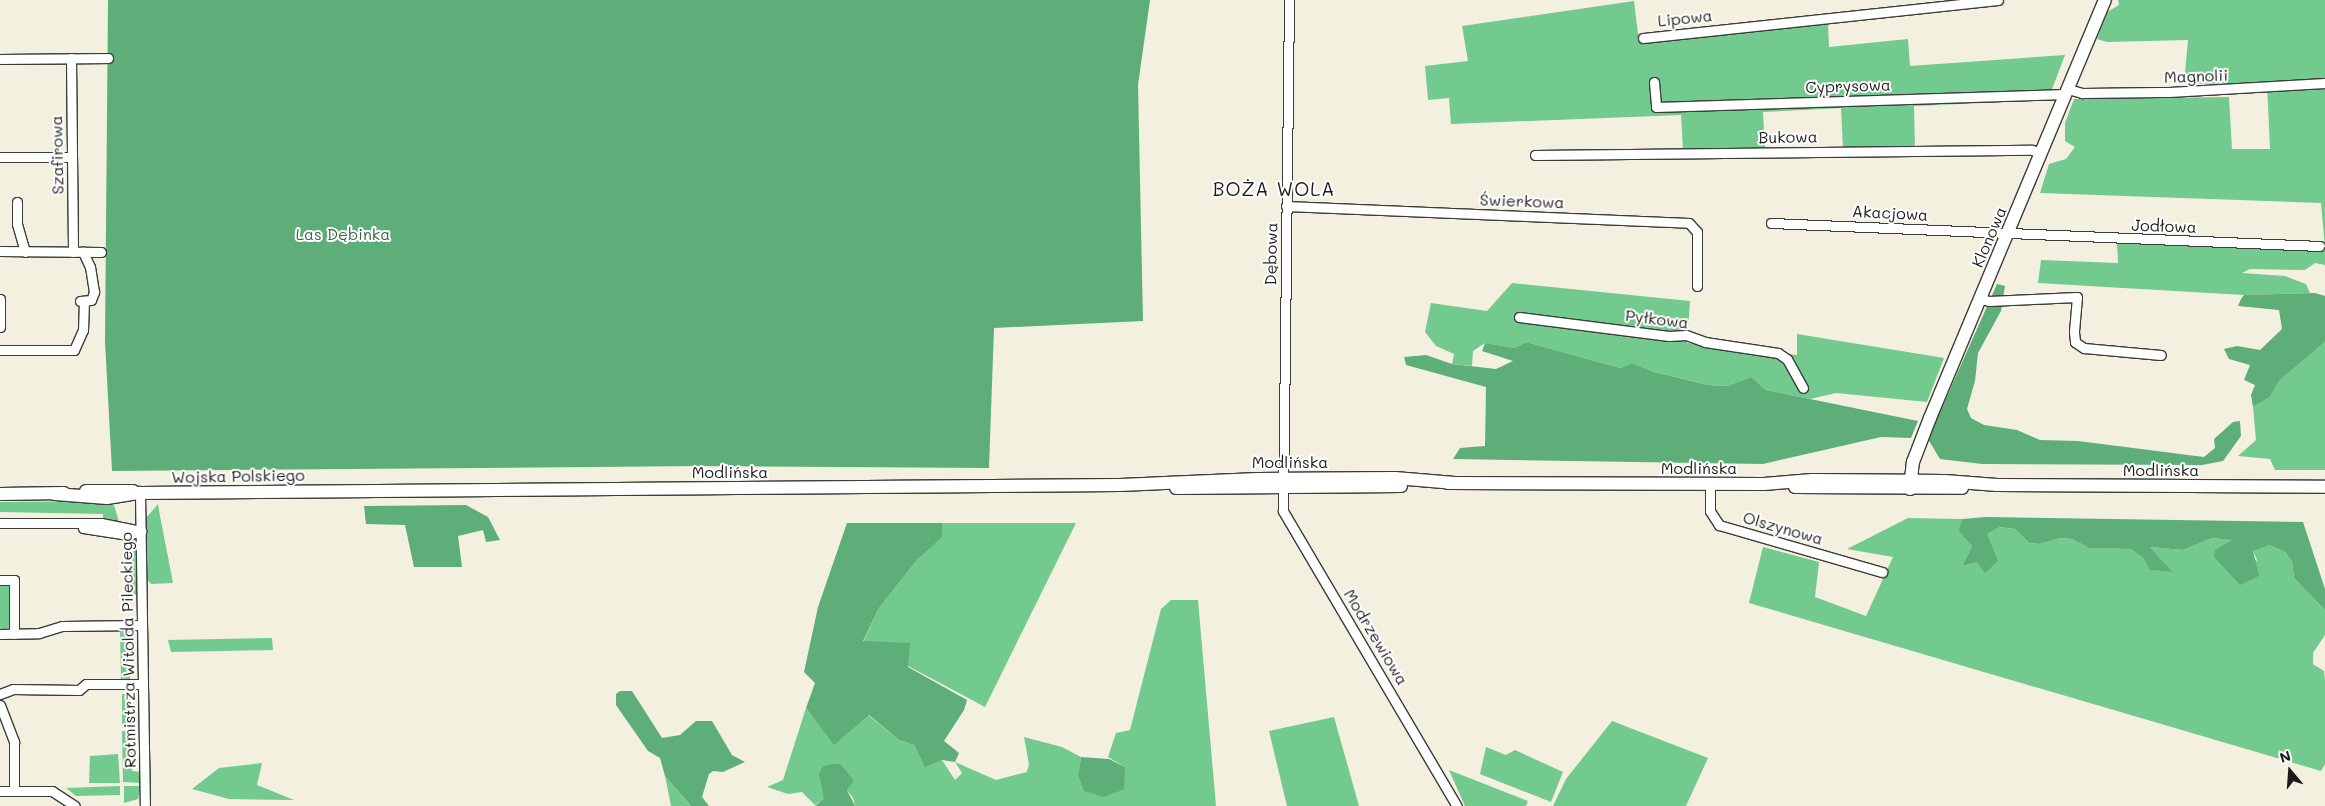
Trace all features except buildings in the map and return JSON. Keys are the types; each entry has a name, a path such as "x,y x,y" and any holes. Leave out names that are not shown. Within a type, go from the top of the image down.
{"main road":[{"name":"Klonowa","path":"1910,485 1916,453 2105,0"},
{"name":"Modlińska","path":"335,491 1126,484 1164,480 1282,483 1395,478 1455,483 1764,484 1812,480 1910,485 2325,487"},
{"name":"Wojska Polskiego","path":"0,494 56,494 112,489 140,493 335,491"}],"street":[{"name":"Dębowa","path":"1282,483 1289,0"},
{"name":"Lipowa","path":"1643,38 1998,0"},
{"name":"Szafirowa","path":"71,58 72,252"},
{"path":"0,59 108,58"},
{"name":"Cyprysowa","path":"1654,82 1656,107 2067,91"},
{"name":"Magnolii","path":"2067,91 2082,93 2169,92 2325,83"},
{"name":"Bukowa","path":"1535,155 2032,150 2041,153"},
{"path":"0,157 72,157"},
{"path":"17,202 17,224 25,252"},
{"name":"Świerkowa","path":"1286,206 1689,223 1697,232 1698,286"},
{"name":"Akacjowa","path":"1771,223 2007,235"},
{"name":"Jodłowa","path":"2007,235 2320,246"},
{"path":"0,251 101,252"},
{"path":"0,350 74,350 83,330 82,301 91,300 94,292 90,267 83,252"},
{"path":"1980,299 1989,301 2077,297 2075,342 2084,348 2161,355"},
{"path":"0,299 0,326"},
{"name":"Pyłkowa","path":"1519,317 1669,336 1686,335 1705,342 1778,353 1787,359 1802,388"},
{"name":"Modrzewiowa","path":"1282,483 1283,511 1457,806"},
{"name":"Olszynowa","path":"1710,484 1710,512 1719,525 1882,572"},
{"name":"Rotmistrza Witolda Pileckiego","path":"140,493 145,806"},
{"path":"0,523 119,525 141,531"},
{"path":"0,580 14,580 14,634"},
{"path":"0,634 39,633 62,626 142,625"},
{"path":"0,694 12,689 80,690 86,684 143,684"},
{"path":"0,705 14,742 14,791"},
{"path":"0,791 52,791 75,806"}],"green space":[{"name":"Las Dębinka","path":"108,0 1150,0 1138,85 1143,321 994,328 989,468 702,466 112,471 105,342"},
{"path":"2118,0 2325,0 2325,248 2321,203 2040,193 2049,164 2066,159 2075,147 2065,141 2065,123 2074,99 2229,97 2232,149 2270,149 2267,83 2184,84 2188,40 2107,42 2097,39 2107,12 2119,5"},
{"path":"1634,1 1639,42 1828,22 1829,47 1908,39 1910,66 2065,55 2048,100 1914,106 1915,148 1843,149 1841,108 1763,112 1765,150 1683,150 1681,115 1451,124 1449,98 1428,100 1425,66 1468,61 1462,26"},
{"path":"2117,243 2325,251 2325,265 2315,263 2305,270 2250,269 2242,273 2285,276 2306,284 2310,293 2244,295 2038,283 2041,260 2118,263"},
{"path":"1512,283 1690,301 1687,343 1797,355 1797,334 1944,358 1927,402 1836,393 1810,399 1766,390 1751,377 1727,386 1708,385 1654,372 1632,363 1620,368 1526,342 1515,348 1485,343 1473,351 1472,366 1452,364 1454,354 1436,346 1425,332 1431,303 1487,311"},
{"path":"1997,284 2005,286 2001,311 1978,353 1975,381 1967,409 1971,418 1984,425 2017,430 2040,440 2078,441 2204,457 2215,448 2214,439 2233,422 2240,421 2241,436 2223,461 2202,465 1982,464 1940,459 1928,439"},
{"path":"2315,293 2325,296 2325,342 2279,381 2270,397 2253,407 2251,395 2255,385 2244,380 2250,365 2229,359 2224,349 2237,346 2260,350 2282,329 2279,310 2238,306 2241,299 2244,295"},
{"path":"1526,342 1620,368 1632,363 1654,372 1708,385 1727,386 1751,377 1766,390 1918,421 1911,438 1881,437 1763,464 1453,459 1460,448 1485,446 1486,387 1406,365 1404,357 1426,355 1452,364 1496,369 1513,361 1482,351 1485,343 1515,348"},
{"path":"2325,342 2325,470 2275,470 2270,459 2238,456 2256,440 2253,407 2270,397 2279,381"},
{"path":"107,501 107,505 114,505 119,522 103,521 103,514 0,512 0,502"},
{"path":"158,504 173,583 151,584 146,578 146,518"},
{"path":"466,505 488,517 500,540 486,542 483,530 458,536 462,567 414,567 405,525 366,524 364,506"},
{"path":"1986,517 2303,522 2325,589 2325,610 2294,578 2292,561 2285,552 2269,545 2253,551 2259,576 2240,585 2214,557 2215,550 2232,540 2212,538 2183,550 2150,547 2173,572 2150,570 2144,559 2131,549 2089,548 2072,539 2060,538 2040,544 2029,543 2015,529 1999,527 1987,534 1998,561 1985,573 1977,562 1962,566 1972,546 1959,531 1962,519"},
{"path":"1908,518 1962,519 1960,531 1972,546 1962,566 1977,562 1987,534 1998,527 2015,529 2029,543 2040,544 2060,538 2072,539 2089,548 2131,549 2144,559 2151,570 2172,571 2150,547 2183,550 2212,538 2234,540 2258,562 2253,551 2260,546 2269,545 2285,552 2292,561 2294,578 2325,610 2325,635 2313,653 2313,664 2324,671 2325,681 2325,764 2321,771 1749,603 1763,547 1819,562 1815,597 1866,616 1893,557 1847,549"},
{"path":"847,523 942,523 942,537 917,560 879,608 863,641 910,643 908,667 967,700 964,710 944,741 959,753 955,762 942,760 925,767 914,745 899,740 869,715 834,745 806,708 815,683 804,672 818,607"},
{"path":"942,523 1076,523 985,707 863,642 879,608 917,560 941,537"},
{"path":"123,538 133,539 137,544 137,595 130,595 130,547"},
{"path":"0,582 11,585 12,628 7,628 6,632 0,632"},
{"path":"1171,600 1198,600 1216,806 855,806 853,798 847,790 853,781 841,764 824,798 815,805 802,792 788,794 767,787 783,780 806,708 834,744 868,715 899,740 914,745 925,766 942,760 955,780 962,773 955,762 996,780 1027,772 1029,764 1024,737 1062,747 1081,757 1078,775 1125,767 1108,757 1116,733 1130,730 1161,609"},
{"path":"120,627 129,627 130,682 121,682"},
{"path":"272,638 273,650 171,652 168,640"},
{"path":"620,691 632,691 662,738 680,735 696,721 712,721 732,755 745,762 723,772 713,771 709,774 702,797 709,806 691,806 665,776 660,758 648,751 616,705 616,694"},
{"path":"122,694 131,694 131,728 122,728"},
{"path":"1334,717 1359,806 1287,806 1269,731"},
{"path":"1612,721 1708,758 1686,806 1553,806 1566,779"},
{"path":"122,731 132,731 132,771 141,772 141,783 123,782"},
{"path":"1486,747 1506,755 1515,750 1563,772 1551,802 1480,774"},
{"path":"118,754 120,783 89,783 90,756"},
{"path":"1081,757 1109,759 1125,767 1124,789 1104,797 1084,791 1078,775"},
{"path":"262,763 257,785 294,800 229,799 192,789 219,768"},
{"path":"841,764 854,781 847,790 855,806 815,806 824,798 819,774 823,766"},
{"path":"1449,770 1528,801 1526,806 1465,806"},
{"path":"665,776 689,804 691,806 671,806"},
{"path":"120,786 120,795 76,796 66,788"},
{"path":"124,786 141,786 138,799 124,803"}],"district":[{"name":"BOŻA WOLA","path":"1274,189"}]}
